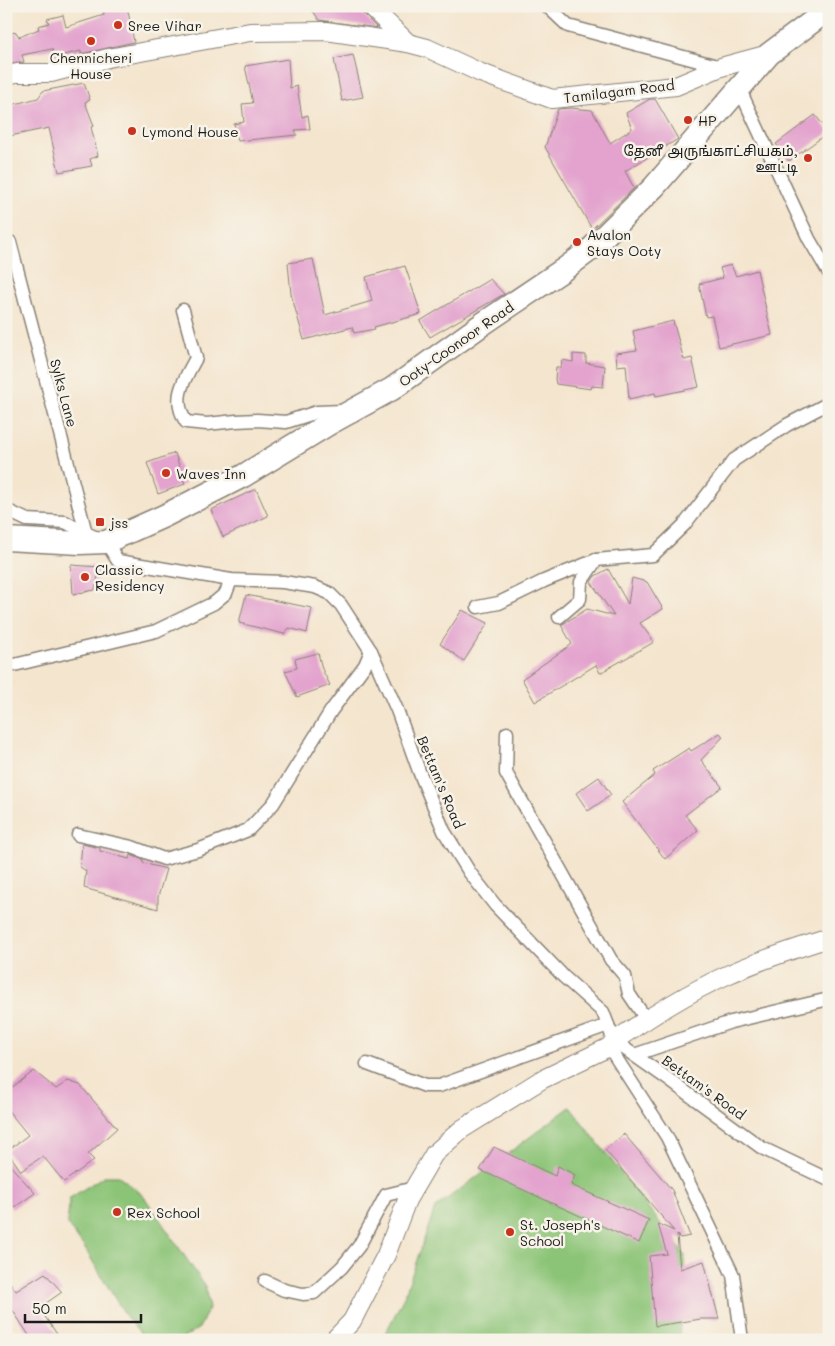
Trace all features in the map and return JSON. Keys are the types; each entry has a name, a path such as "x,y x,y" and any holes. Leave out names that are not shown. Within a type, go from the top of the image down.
{"highway":[{"name":"Ooty-Coonoor Road","path":"6,539 80,543 106,542 164,516 242,476 392,389 590,250 654,187 768,54 828,12"}],"street":[{"name":"Tamilagam Road","path":"370,6 408,43 427,48 481,72 552,99 676,86 721,67 768,54"},
{"path":"547,6 568,26 721,67"},
{"path":"6,75 17,73 51,73 108,58 250,32 326,31 408,43"},
{"path":"739,88 809,239 829,273"},
{"name":"Sylks Lane","path":"6,243 10,242 86,533"},
{"path":"183,310 196,358 178,393 180,414 186,422 207,424 236,420 257,420 286,422 316,412 353,410"},
{"path":"478,607 499,603 544,581 596,560 653,555 684,525 734,460 787,425 829,403"},
{"path":"6,510 27,520 65,522 106,542"},
{"name":"Bettam's Road","path":"106,542 118,562 231,580 283,582 315,588 329,593 341,605 371,651 397,710 418,771 444,831 470,873 495,905 564,977 603,1012 610,1038 762,1148 829,1180"},
{"path":"559,617 580,599 581,582 596,560"},
{"path":"6,667 156,630 214,603 226,593 231,580"},
{"path":"78,835 132,847 164,859 198,850 248,830 273,804 331,711 365,664 371,651"},
{"path":"507,733 506,773 611,960 625,976 629,994 646,1019"},
{"path":"334,1340 352,1322 386,1255 407,1200 434,1154 462,1129 610,1038 726,975 762,960 829,938"},
{"path":"634,1055 731,1022 829,999"},
{"path":"367,1064 426,1086 439,1086 610,1038"},
{"path":"610,1038 667,1137 733,1275 742,1340"},
{"path":"265,1281 284,1290 303,1294 314,1293 342,1267 359,1246 386,1195 414,1188"}],"green space":[{"path":"570,1107 685,1255 679,1340 382,1340 404,1297 435,1208"},
{"path":"104,1176 119,1176 143,1195 205,1286 209,1308 199,1328 180,1340 156,1340 143,1336 125,1315 84,1247 67,1224 70,1198"}],"building":[{"path":"102,6 127,6 134,42 81,54 81,51 55,57 52,49 22,55 24,62 6,64 6,34 16,32 19,37 39,29 38,26 49,23 47,19 63,15 66,27 104,15"},
{"path":"310,6 351,6 362,13 377,28 319,20"},
{"path":"353,55 363,97 342,101 334,59"},
{"path":"288,59 290,88 297,86 302,117 308,115 310,129 295,130 297,135 238,141 234,124 244,122 242,104 253,103 245,66"},
{"path":"84,83 90,100 85,102 94,126 91,127 98,156 90,159 92,166 59,172 49,128 10,136 6,114 15,104 38,98 43,91"},
{"path":"650,99 655,99 678,139 625,171 634,188 592,229 545,147 558,109 592,110 610,143 632,129 626,113"},
{"path":"815,115 829,132 789,161 776,144"},
{"path":"313,259 325,315 372,301 366,277 405,266 421,314 374,327 375,329 354,333 352,327 304,340 291,294 288,263"},
{"path":"731,265 736,276 757,270 772,335 719,347 712,316 706,317 699,284 723,278 720,268"},
{"path":"490,279 504,294 430,337 420,321"},
{"path":"673,321 684,360 692,358 699,387 656,396 655,393 629,399 626,365 617,366 616,353 637,350 633,331"},
{"path":"573,354 586,355 586,363 605,366 603,387 592,386 591,389 556,384 556,367 561,367 562,360 573,362"},
{"name":"Waves Inn","path":"175,453 185,484 158,494 147,463"},
{"path":"256,489 268,516 223,537 211,510"},
{"path":"71,565 100,567 95,590 73,594"},
{"path":"608,569 628,604 632,578 647,582 663,609 640,623 654,642 600,673 596,665 535,702 522,679 572,644 561,625 587,609 614,616 591,582 595,576"},
{"path":"246,595 312,608 307,633 289,628 284,634 239,623"},
{"path":"462,610 488,623 464,661 440,644"},
{"path":"318,653 322,669 330,685 297,697 285,671 297,668 295,659"},
{"path":"720,733 723,737 701,760 722,787 685,815 698,830 665,859 622,802 655,775 653,771 689,748 691,751"},
{"path":"599,777 611,795 588,811 576,793"},
{"path":"82,844 100,848 100,851 129,859 131,855 143,860 143,863 166,869 158,897 158,909 84,888 86,871 80,867"},
{"path":"34,1071 56,1089 68,1081 80,1085 117,1128 88,1154 94,1160 64,1182 43,1156 21,1171 7,1151 28,1135 6,1108 6,1092"},
{"path":"624,1134 672,1190 690,1236 680,1238 677,1235 680,1269 704,1261 719,1319 701,1319 655,1326 649,1256 667,1254 658,1224 674,1231 605,1150"},
{"path":"494,1147 555,1176 558,1166 575,1175 571,1185 649,1220 639,1243 480,1170"},
{"path":"6,1161 35,1193 12,1209 6,1201"},
{"path":"45,1273 62,1292 39,1308 61,1340 32,1340 6,1300 6,1277 16,1291"}],"place":[{"name":"Sree Vihar","path":"118,25"},
{"name":"Chennicheri House","path":"91,41"},
{"name":"HP","path":"688,120"},
{"name":"Lymond House","path":"132,131"},
{"name":"தேனீ அருங்காட்சியகம், ஊட்டி","path":"808,158"},
{"name":"Avalon Stays Ooty","path":"577,242"},
{"name":"Waves Inn","path":"166,473"},
{"name":"jss","path":"100,522"},
{"name":"Classic Residency","path":"85,577"},
{"name":"Rex School","path":"117,1212"},
{"name":"St. Joseph's School","path":"510,1232"}]}
